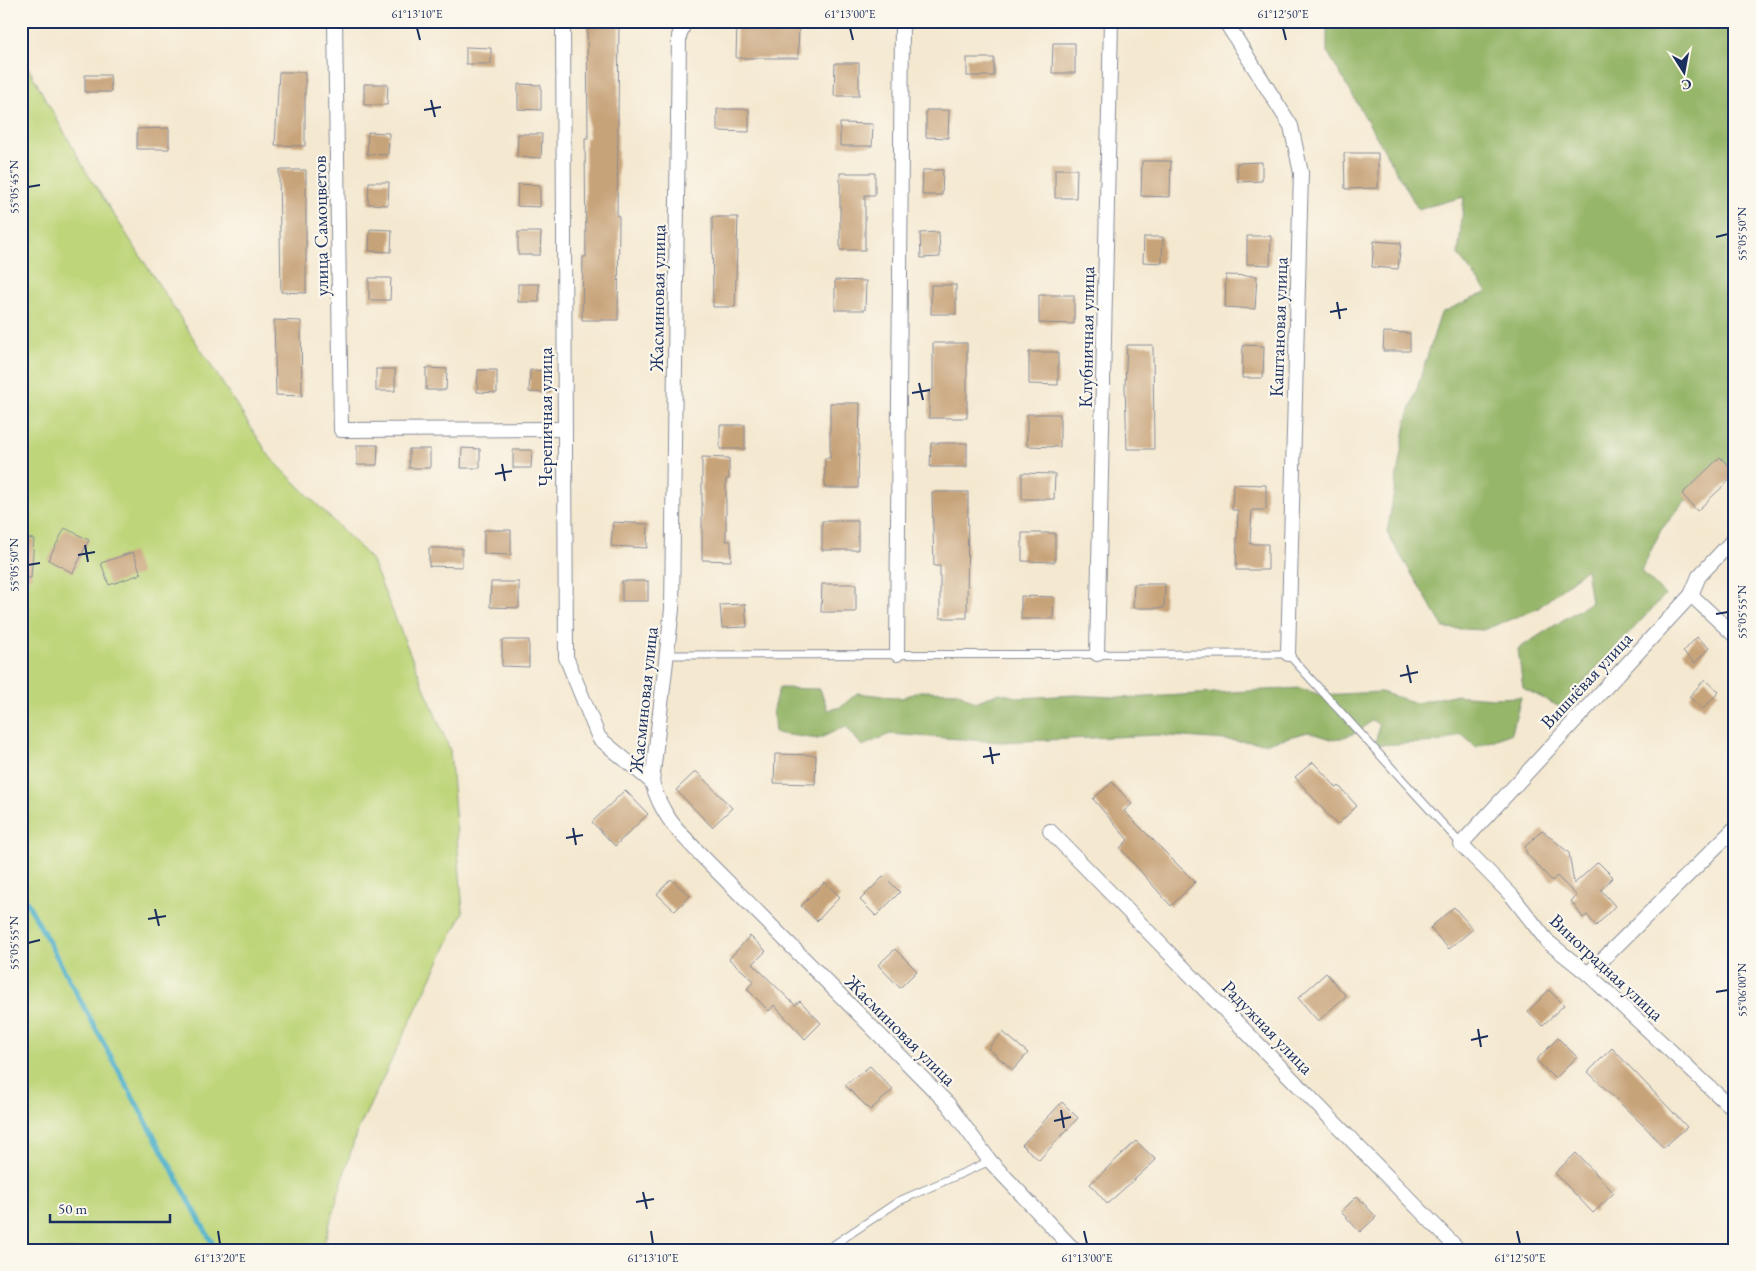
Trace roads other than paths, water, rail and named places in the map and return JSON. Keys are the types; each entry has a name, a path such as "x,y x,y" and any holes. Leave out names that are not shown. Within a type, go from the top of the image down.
{"street":[{"name":"улица Самоцветов","path":"335,21 342,430 564,428"},
{"name":"Черепичная улица","path":"563,21 566,657 599,738 652,782"},
{"name":"Жасминовая улица","path":"685,21 679,36 672,599 652,782 658,803 673,826 948,1104 990,1161 1074,1250"},
{"path":"897,654 902,21"},
{"name":"Клубничная улица","path":"1097,654 1112,21"},
{"name":"Каштановая улица","path":"1226,21 1291,126 1301,173 1288,654"},
{"name":"Вишнёвая улица","path":"1461,844 1691,594 1698,576 1735,538"},
{"path":"1691,594 1735,636"},
{"path":"1588,974 1735,828"},
{"name":"Радужная улица","path":"1050,831 1459,1250"},
{"name":"Виноградная улица","path":"1461,844 1512,896 1548,942 1588,974 1735,1111"}],"lane":[{"path":"666,655 1288,654 1461,844"},
{"path":"826,1250 899,1201 990,1161"}],"waterway":[{"path":"21,891 216,1250"}]}
